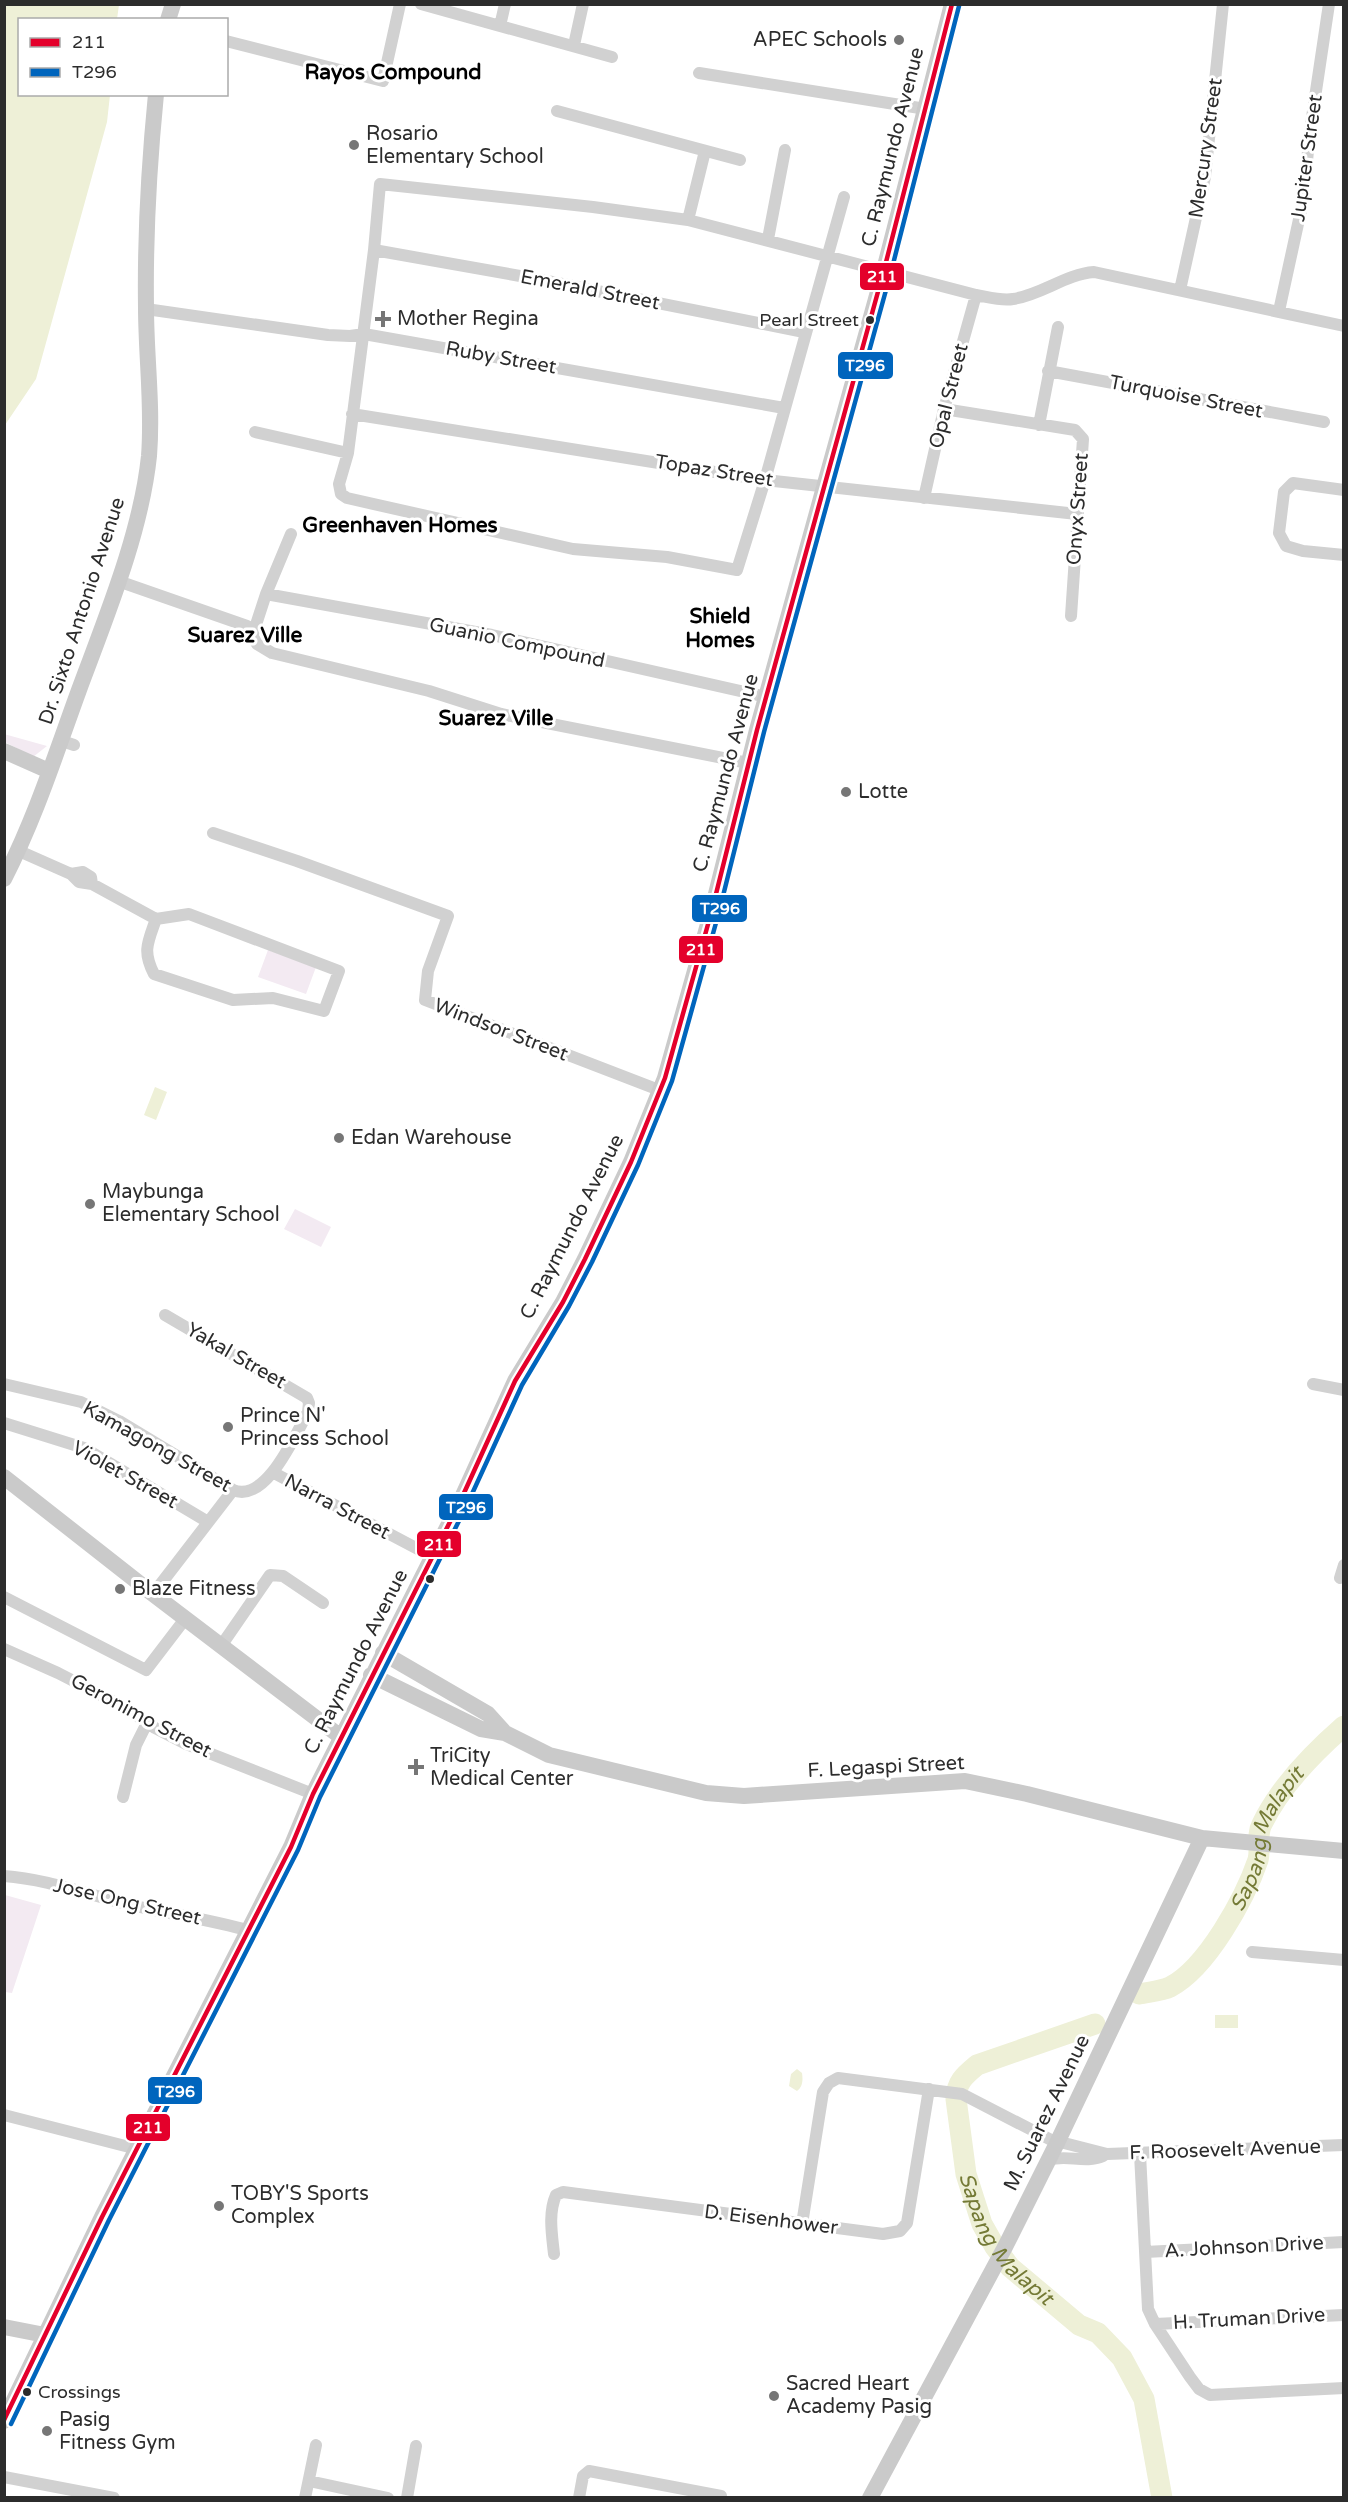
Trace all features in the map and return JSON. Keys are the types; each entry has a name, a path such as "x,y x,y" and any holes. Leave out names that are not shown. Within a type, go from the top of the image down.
{"main road":[{"name":"C. Raymundo Avenue","path":"4,2421 137,2149 291,1847 313,1794 371,1675 433,1557 521,1368 563,1302 595,1238 631,1162 660,1090 712,910 748,763 884,270 952,4"},
{"name":"Dr. Sixto Antonio Avenue","path":"4,879 19,851 49,771 68,743 134,528 148,458 151,389 146,309 147,220 156,96"},
{"path":"4,752 49,771"},
{"path":"4,1477 185,1619 341,1737"},
{"name":"F. Legaspi Street","path":"383,1653 488,1714 505,1733"},
{"name":"F. Legaspi Street","path":"371,1675 481,1729 505,1733 549,1755 706,1793 744,1796 965,1781 1027,1794 1202,1838 1344,1851"},
{"name":"M. Suarez Avenue","path":"870,2498 1003,2251 1049,2160 1202,1838"},
{"path":"4,2327 45,2335"}],"street":[{"path":"228,41 383,81 400,4"},
{"path":"421,4 612,57"},
{"path":"500,26 505,4"},
{"path":"574,45 583,4"},
{"name":"Mercury Street","path":"1180,290 1205,177 1223,4"},
{"name":"Jupiter Street","path":"1279,311 1303,201 1310,131 1329,4"},
{"path":"699,73 926,109"},
{"path":"557,111 740,160"},
{"path":"768,239 785,150"},
{"path":"688,220 705,152"},
{"path":"844,197 826,256 804,332 765,480 737,570 667,557 573,549 341,495 338,488 348,453 374,250 380,184 593,207 688,220 768,239 826,256 976,295 1013,299 1082,274 1094,272 1344,326"},
{"name":"Emerald Street","path":"374,250 537,279 804,332"},
{"name":"Opal Street","path":"924,498 944,409 976,295"},
{"name":"Ruby Street","path":"146,309 328,335 364,334 784,408"},
{"path":"1039,424 1058,327"},
{"name":"Turquoise Street","path":"1048,371 1324,422"},
{"name":"Onyx Street","path":"944,409 1075,430 1083,439 1071,616"},
{"name":"Topaz Street","path":"352,414 765,480 1077,514"},
{"path":"255,432 348,453"},
{"path":"1344,490 1293,483 1284,492 1279,533 1286,546 1303,551 1344,555"},
{"path":"252,637 266,594 291,534"},
{"path":"118,581 247,626 257,644 272,653 429,691 501,714 748,763"},
{"name":"Guanio Compound","path":"266,594 492,635 767,697"},
{"name":"Windsor Street","path":"213,833 448,916 428,972 425,1000 660,1090"},
{"path":"19,851 71,874 82,872 91,878 92,884 156,919 189,914 339,971 324,1011 273,998 233,1000 154,974 147,961 146,948 156,919"},
{"name":"Yakal Street","path":"165,1315 307,1398 308,1412 274,1473"},
{"name":"Kamagong Street","path":"4,1384 81,1402 119,1421 237,1491"},
{"path":"1313,1384 1344,1390"},
{"name":"Violet Street","path":"4,1423 84,1448 208,1522"},
{"path":"153,1594 208,1522 237,1491 251,1491 274,1473"},
{"name":"Narra Street","path":"274,1473 433,1557"},
{"path":"1340,1578 1344,1565"},
{"path":"221,1646 270,1575 283,1575 323,1603"},
{"path":"4,1597 146,1670 185,1619"},
{"name":"Geronimo Street","path":"5,1651 124,1707 147,1723 186,1744 313,1794"},
{"path":"123,1797 134,1754 147,1723"},
{"name":"Jose Ong Street","path":"4,1876 250,1930"},
{"path":"1252,1952 1344,1960"},
{"path":"802,2224 823,2092 830,2083 838,2078 929,2089"},
{"name":"F. Roosevelt Avenue","path":"929,2089 962,2094 1058,2141 1107,2154 1344,2145"},
{"name":"D. Eisenhower","path":"554,2254 551,2220 553,2200 555,2195 563,2192 883,2234 896,2233 904,2228 929,2089"},
{"path":"4,2115 137,2149"},
{"name":"F. Roosevelt Avenue","path":"1049,2160 1056,2158 1097,2159 1107,2154"},
{"path":"1140,2154 1148,2309 1155,2324 1199,2389 1210,2395 1344,2388"},
{"name":"A. Johnson Drive","path":"1145,2252 1344,2242"},
{"name":"H. Truman Drive","path":"1155,2324 1344,2315"},
{"path":"305,2498 316,2445"},
{"path":"407,2498 416,2446"},
{"path":"579,2498 585,2472 589,2471 721,2496 720,2498"},
{"path":"4,2477 114,2498"},
{"path":"309,2481 388,2498"}],"shaded area":[{"path":"5,4 119,5 117,18 18,18 18,96 110,96 107,122 36,379 5,425"},
{"path":"4,734 47,746 33,757 5,742"},
{"path":"268,950 316,967 306,994 258,977"},
{"path":"155,1087 167,1092 156,1120 144,1115"},
{"path":"295,1209 331,1227 321,1247 284,1229"},
{"path":"5,1895 41,1905 12,1993 5,1992"},
{"path":"1215,2015 1238,2015 1238,2028 1215,2028"},
{"path":"797,2069 802,2073 802,2078 797,2091 789,2086 791,2074"}],"waterway":[{"path":"1344,364 1344,384"},
{"name":"Sapang Malapit","path":"1139,1994 1170,1987 1184,1978 1211,1948 1234,1912 1252,1876 1259,1856 1260,1828 1269,1810 1298,1771 1344,1726"},
{"name":"Sapang Malapit","path":"1095,2024 977,2065 965,2076 959,2083 956,2099 966,2174 982,2224 1010,2267 1079,2325 1098,2333 1122,2358 1144,2399 1162,2498"}],"transit line":[{"name":"211","path":"4,2420 102,2217 291,1847 313,1794 459,1504 515,1381 563,1302 585,1259 631,1162 665,1078 712,910 757,730 884,270 952,4"},
{"name":"T296","path":"11,2424 109,2220 298,1850 320,1797 466,1507 522,1385 592,1262 638,1165 672,1081 719,912 764,732 891,272 959,6"}],"place":[{"name":"APEC Schools","path":"899,40"},
{"name":"Rosario Elementary School","path":"354,145"},
{"name":"Mother Regina","path":"383,319"},
{"name":"Pearl Street","path":"870,320"},
{"name":"Lotte","path":"846,792"},
{"name":"Edan Warehouse","path":"339,1138"},
{"name":"Maybunga Elementary School","path":"90,1204"},
{"name":"Prince N' Princess School","path":"228,1427"},
{"name":"Blaze Fitness","path":"120,1589"},
{"name":"TriCity Medical Center","path":"416,1767"},
{"name":"TOBY'S Sports Complex","path":"219,2206"},
{"name":"Crossings","path":"27,2392"},
{"name":"Sacred Heart Academy Pasig","path":"774,2396"},
{"name":"Pasig Fitness Gym","path":"47,2431"}],"district":[{"name":"Rayos Compound","path":"393,72"},
{"name":"Greenhaven Homes","path":"400,525"},
{"name":"Shield Homes","path":"720,628"},
{"name":"Suarez Ville","path":"245,635"},
{"name":"Suarez Ville","path":"496,718"}]}
